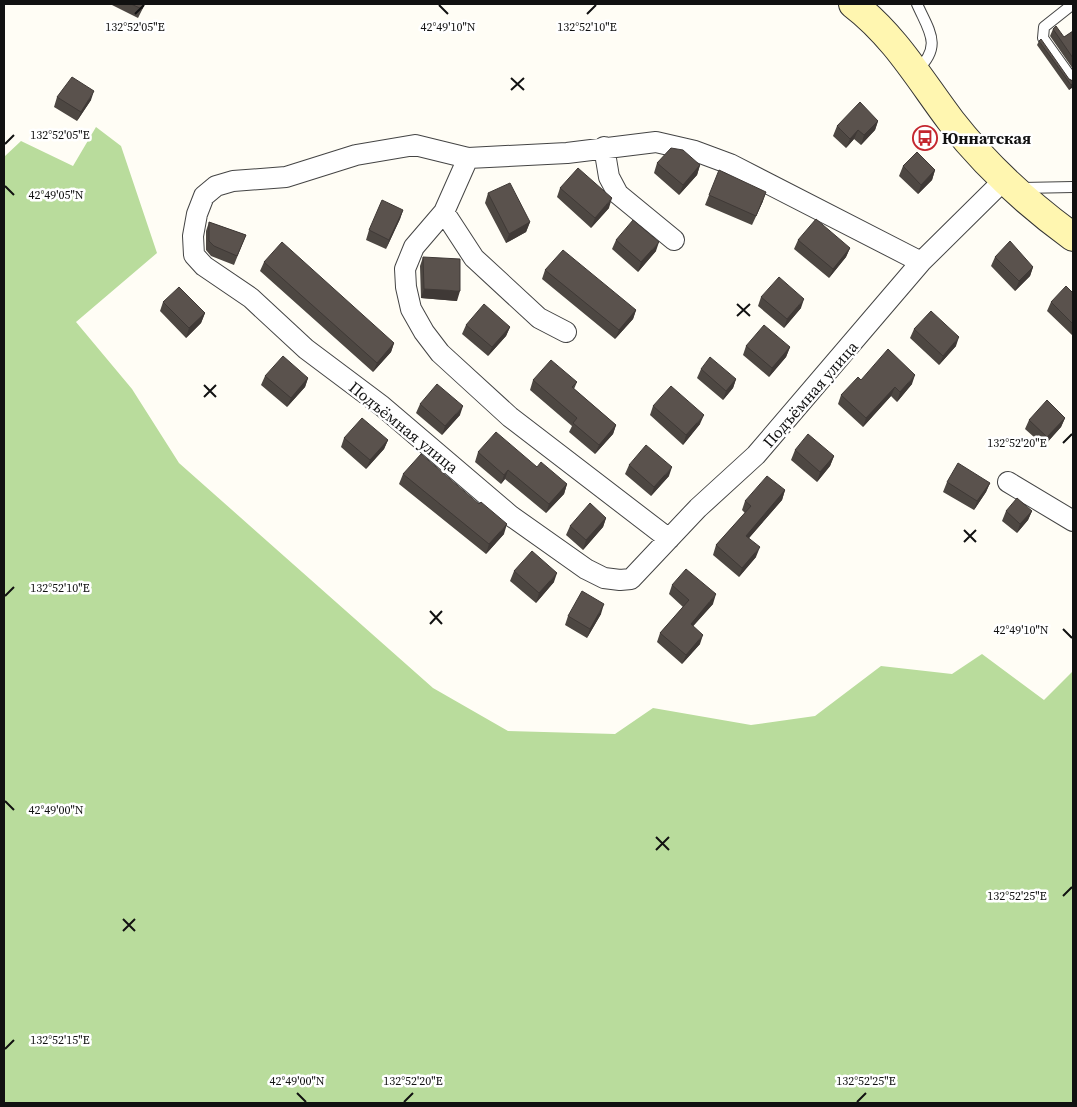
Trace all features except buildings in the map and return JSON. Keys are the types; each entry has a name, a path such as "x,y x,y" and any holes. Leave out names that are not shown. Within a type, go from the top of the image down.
{"main road":[{"path":"854,4 891,38 951,120 1009,184 1073,237"}],"street":[{"path":"669,539 510,417 440,353 424,332 411,309 406,287 405,268 414,247 444,212 468,158 567,153 656,142 695,150 730,164 921,262"},
{"name":"Подъёмная улица","path":"468,158 415,145 356,155 286,176 233,181 216,186 204,196 197,214 193,236 194,255 204,266 251,298 306,349 382,406 511,516 586,569 612,579 631,579 698,508 756,455 921,262 1009,184"},
{"path":"604,147 609,177 618,194 674,240"},
{"path":"444,212 474,258 540,318 566,332"},
{"path":"1008,482 1073,521"}],"lane":[{"path":"916,70 928,60 932,48 931,35 917,4"},
{"path":"1073,4 1044,27 1043,38 1073,80"},
{"path":"1009,184 1073,187"}],"green space":[{"path":"96,127 121,146 157,253 76,322 132,389 179,463 433,688 508,731 615,734 653,708 751,725 815,716 881,666 952,674 982,654 1044,700 1073,671 1073,1103 4,1103 4,157 21,141 73,166"}],"place":[{"name":"Юннатская","path":"925,138"}]}
